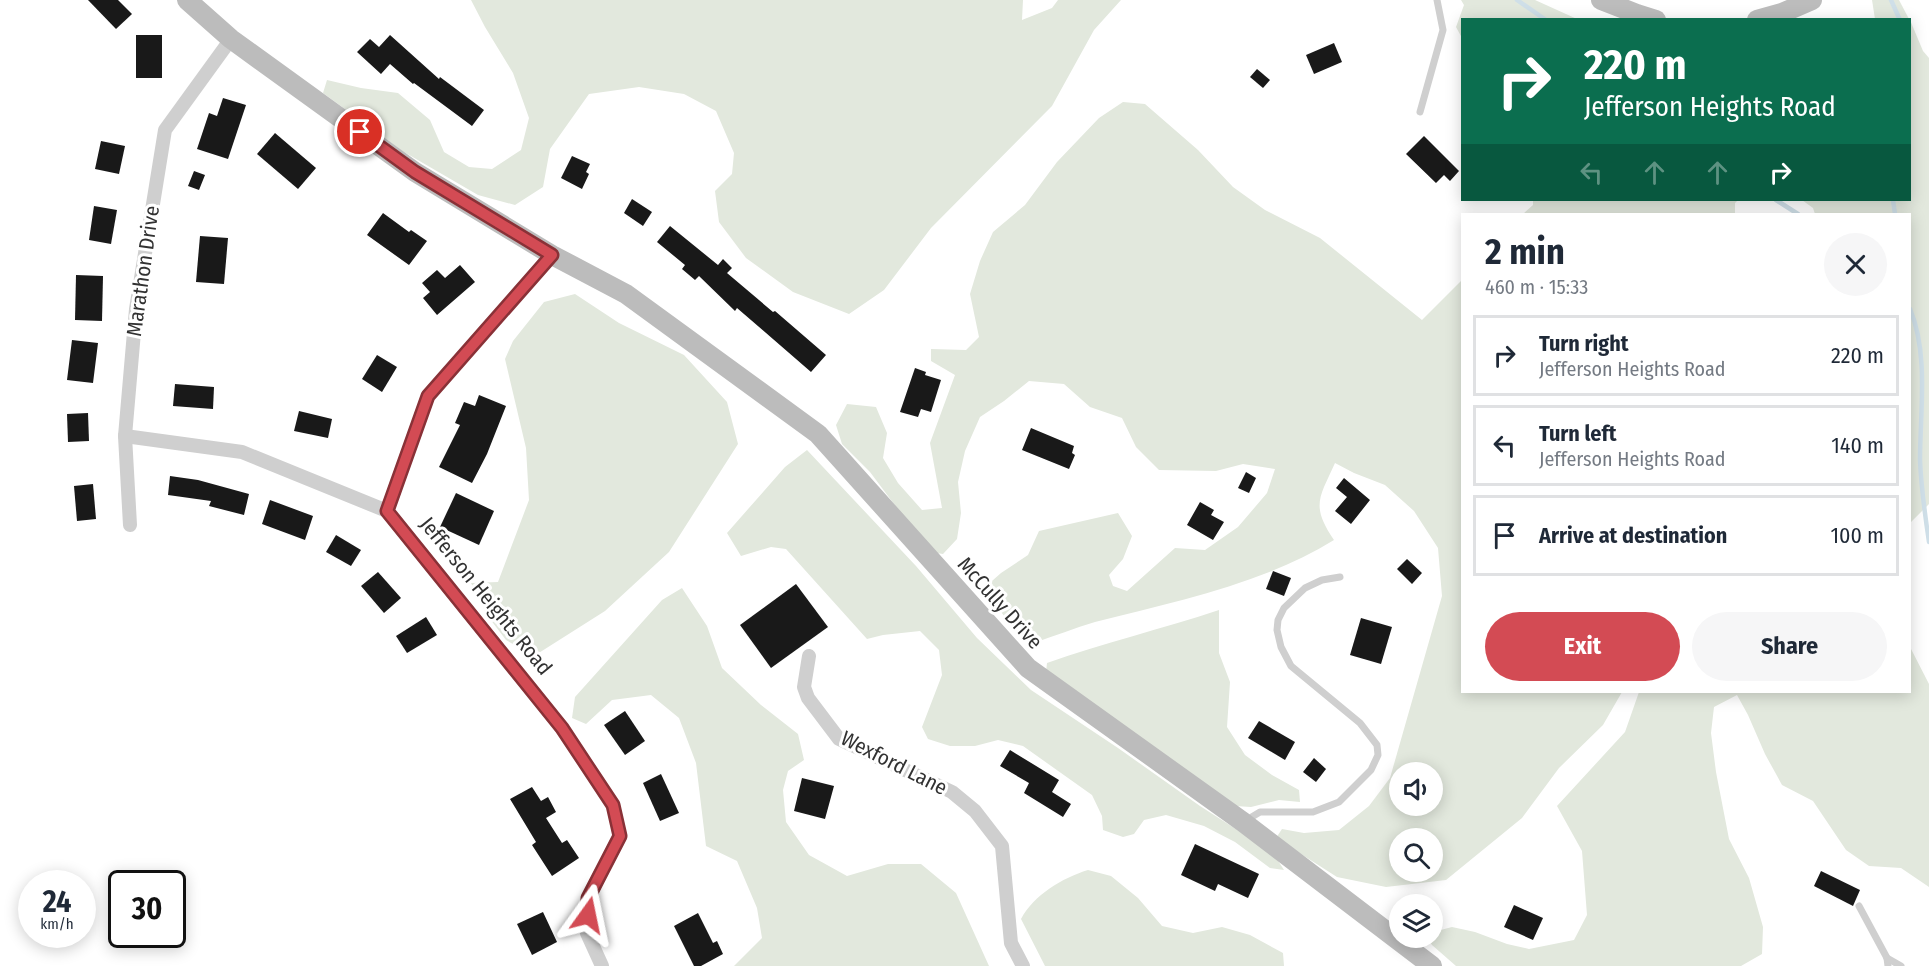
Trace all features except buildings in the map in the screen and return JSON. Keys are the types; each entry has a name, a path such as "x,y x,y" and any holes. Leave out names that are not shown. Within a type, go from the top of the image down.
{"street":[{"path":"125,436 242,452 387,511 428,396 552,255 415,172 231,39 187,0"},
{"path":"1601,0 1650,18"},
{"path":"1764,18 1812,0"},
{"name":"Marathon Drive","path":"130,525 125,436 136,309 165,130 231,39"},
{"name":"McCully Drive","path":"552,255 626,294 818,434 1028,668 1243,822 1432,966"},
{"name":"Jefferson Heights Road","path":"387,511 562,728 613,805 620,836 588,898 587,933 602,966"},
{"name":"Wexford Lane","path":"809,656 804,687 808,698 838,739 952,792 975,812 1002,846 1011,943 1023,966"}],"lane":[{"path":"1420,112 1443,30 1437,0"},
{"path":"1243,822 1260,812 1312,812 1340,802 1371,770 1378,756 1377,745 1360,723 1291,666 1281,647 1277,630 1278,620 1284,608 1305,588 1322,580 1340,577"},
{"path":"1859,906 1888,962 1902,966"}],"shaded area":[{"path":"471,0 1023,0 1022,20 1052,8 1058,0 1121,0 1094,30 1052,106 931,228 884,290 849,314 793,292 746,258 719,222 715,191 732,174 734,153 716,111 684,94 639,87 589,94 550,149 543,187 515,205 478,195 404,152 323,93 327,80 398,93 430,120 444,152 469,167 492,169 521,150 529,118 513,73"},
{"path":"1461,0 1535,0 1575,18 1461,18 1461,36 1456,27 1464,5"},
{"path":"1872,0 1899,0 1908,18 1875,18"},
{"path":"1911,22 1923,51 1929,58 1929,504 1911,522 1911,213 1815,213 1813,208 1803,201 1911,201"},
{"path":"1123,102 1145,104 1198,150 1233,187 1265,210 1320,238 1422,320 1461,281 1461,693 1621,693 1603,725 1559,768 1522,818 1446,880 1443,880 1443,828 1389,828 1389,882 1429,882 1386,887 1337,877 1276,838 1282,829 1304,833 1339,830 1369,806 1389,779 1389,816 1443,816 1443,762 1395,762 1442,596 1438,548 1414,511 1385,485 1335,463 1320,501 1322,518 1334,540 1307,555 1249,580 1095,622 1034,643 1014,630 984,588 1001,573 1028,555 1039,531 1118,513 1132,536 1123,559 1109,575 1113,586 1127,591 1175,548 1205,550 1238,527 1267,493 1275,469 1243,464 1216,471 1159,470 1136,447 1122,418 1090,407 1064,384 1029,381 980,417 965,451 958,482 961,513 957,539 943,554 930,552 870,472 842,444 836,425 847,404 876,407 887,433 883,458 898,483 922,510 942,508 930,443 955,375 931,361 931,349 966,350 979,337 970,294 980,261 993,232 1025,205 1057,162 1099,118"},
{"path":"1533,201 1737,201 1735,213 1524,213 1533,205"},
{"path":"575,294 619,323 684,355 727,402 738,444 669,552 605,611 534,656 506,640 487,615 471,583 498,582 529,500 526,448 505,359 513,341 544,302"},
{"path":"807,450 916,566 977,638 1031,690 1273,853 1284,870 1270,868 1235,842 1204,826 1166,815 1144,820 1134,834 1123,837 1103,830 1102,816 1092,795 1023,746 998,740 975,746 950,746 928,739 922,727 942,675 939,650 920,631 867,639 786,549 771,547 741,556 727,533 785,467"},
{"path":"682,588 707,626 722,668 761,705 798,734 804,760 788,771 783,790 786,822 809,855 847,876 888,864 921,864 956,893 989,966 734,966 762,938 757,908 737,861 706,846 696,763 679,718 651,695 612,700 586,724 572,718 575,697 662,600"},
{"path":"1219,610 1219,653 1230,682 1227,727 1245,755 1272,775 1299,790 1300,802 1279,800 1251,807 1235,806 1046,672 1047,663"},
{"path":"1911,649 1929,684 1929,887 1901,868 1869,866 1846,850 1813,801 1782,785 1737,695 1714,707 1711,733 1729,839 1749,878 1763,927 1762,954 1741,966 1456,966 1435,948 1443,948 1443,929 1452,927 1529,949 1574,940 1587,915 1582,851 1557,806 1625,732 1639,693 1911,693"},
{"path":"1088,870 1111,876 1138,898 1162,926 1193,933 1222,927 1250,935 1283,953 1284,966 1045,966 1021,919 1033,902 1050,888"}],"waterway":[{"path":"1517,0 1543,18"},
{"path":"1891,0 1899,18"},
{"path":"1778,201 1796,213"},
{"path":"1893,201 1895,213"},
{"path":"1911,312 1916,326 1922,364 1920,460 1929,542"}],"route":[{"path":"360,132 415,172 552,255 428,396 387,511 562,728 613,805 620,836 588,898 588,915"}]}
